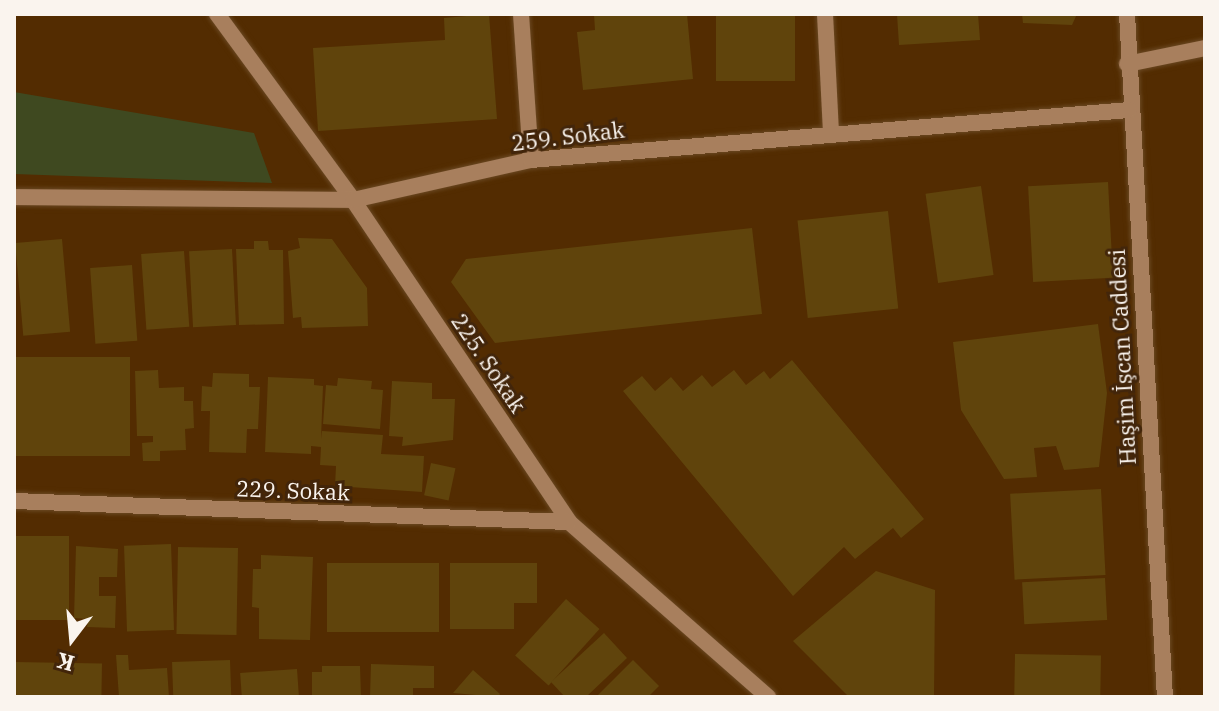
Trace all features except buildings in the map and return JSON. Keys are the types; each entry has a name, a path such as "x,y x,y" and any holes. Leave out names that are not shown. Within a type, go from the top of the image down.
{"street":[{"name":"225. Sokak","path":"217,14 353,200 569,522 768,697"},
{"path":"521,14 531,160"},
{"path":"825,14 831,131"},
{"name":"Haşim İşcan Caddesi","path":"1127,14 1129,110 1165,697"},
{"path":"1127,64 1205,48"},
{"name":"259. Sokak","path":"14,197 353,200 531,160 831,131 1129,110"},
{"name":"229. Sokak","path":"14,501 569,522"}],"green space":[{"path":"14,92 254,133 272,183 14,174"}]}
